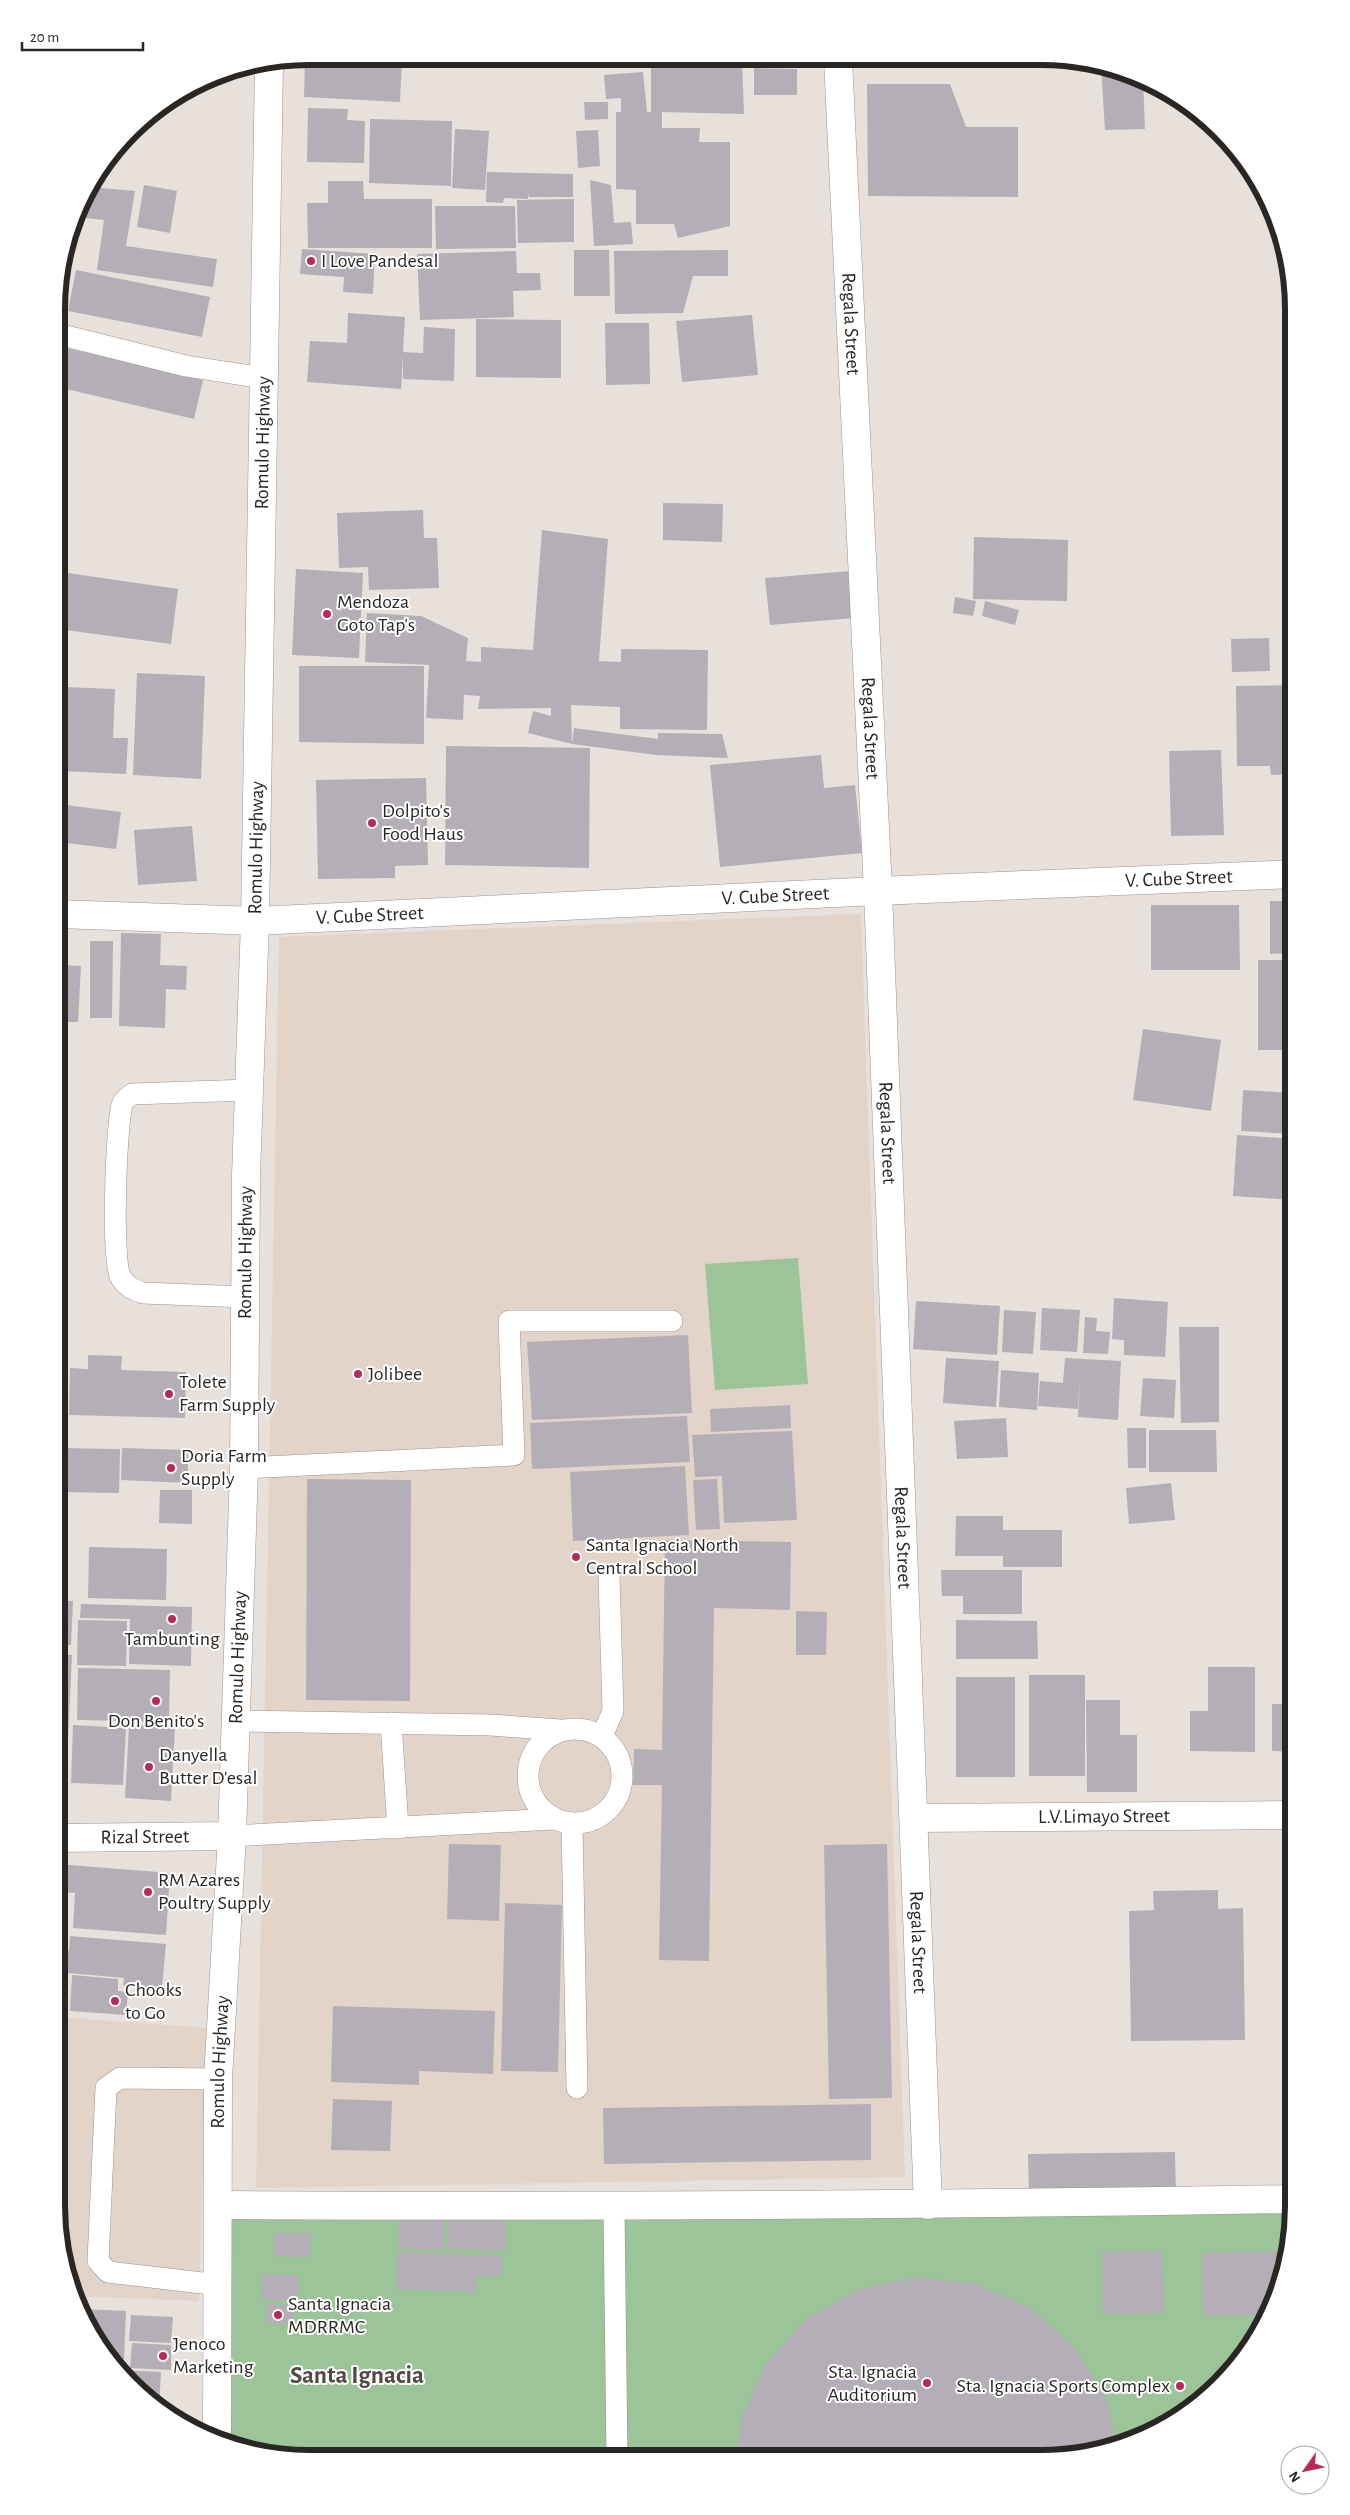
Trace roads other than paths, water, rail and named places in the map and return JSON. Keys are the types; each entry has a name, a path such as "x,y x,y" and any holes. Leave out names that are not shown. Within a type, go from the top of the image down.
{"main road":[{"name":"Regala Street","path":"838,65 878,891 928,2205"},
{"name":"Romulo Highway","path":"217,2431 218,2079 232,1836 234,1720 244,1468 245,1297 249,1090 255,921 269,69"},
{"name":"V. Cube Street","path":"65,914 255,921 878,891 1285,874"},
{"name":"L.V.Limayo Street","path":"914,1818 1285,1815"},
{"name":"Rizal Street","path":"65,1838 232,1836"},
{"path":"219,2205 614,2208 1285,2199"}],"lane":[{"path":"65,336 186,366 263,378"},
{"path":"245,1297 143,1293 131,1289 120,1277 116,1226 116,1139 122,1103 132,1094 249,1090"},
{"path":"244,1468 514,1455 509,1321 672,1321"},
{"path":"602,1736 613,1711 609,1577"},
{"path":"232,1836 596,1819 615,1803 623,1779 618,1755 602,1736 579,1728 560,1730 490,1725 234,1720"},
{"path":"391,1723 398,1828"},
{"path":"560,1730 543,1739 532,1754 526,1773 529,1792 539,1808 563,1822"},
{"path":"563,1822 577,2088"},
{"path":"218,2079 120,2078 106,2088 98,2261 108,2272 218,2285"},
{"path":"614,2208 617,2450"}],"place":[{"name":"I Love Pandesal","path":"311,261"},
{"name":"Mendoza Goto Tap's","path":"327,614"},
{"name":"Dolpito's Food Haus","path":"372,823"},
{"name":"Jolibee","path":"358,1374"},
{"name":"Tolete Farm Supply","path":"169,1394"},
{"name":"Doria Farm Supply","path":"171,1468"},
{"name":"Santa Ignacia North Central School","path":"576,1557"},
{"name":"Tambunting","path":"172,1619"},
{"name":"Don Benito's","path":"156,1701"},
{"name":"Danyella Butter D'esal","path":"149,1767"},
{"name":"RM Azares Poultry Supply","path":"148,1892"},
{"name":"Chooks to Go","path":"115,2001"},
{"name":"Santa Ignacia MDRRMC","path":"278,2315"},
{"name":"Jenoco Marketing","path":"163,2356"},
{"name":"Sta. Ignacia Auditorium","path":"927,2383"},
{"name":"Sta. Ignacia Sports Complex","path":"1180,2386"}],"district":[{"name":"Santa Ignacia","path":"357,2375"}]}
